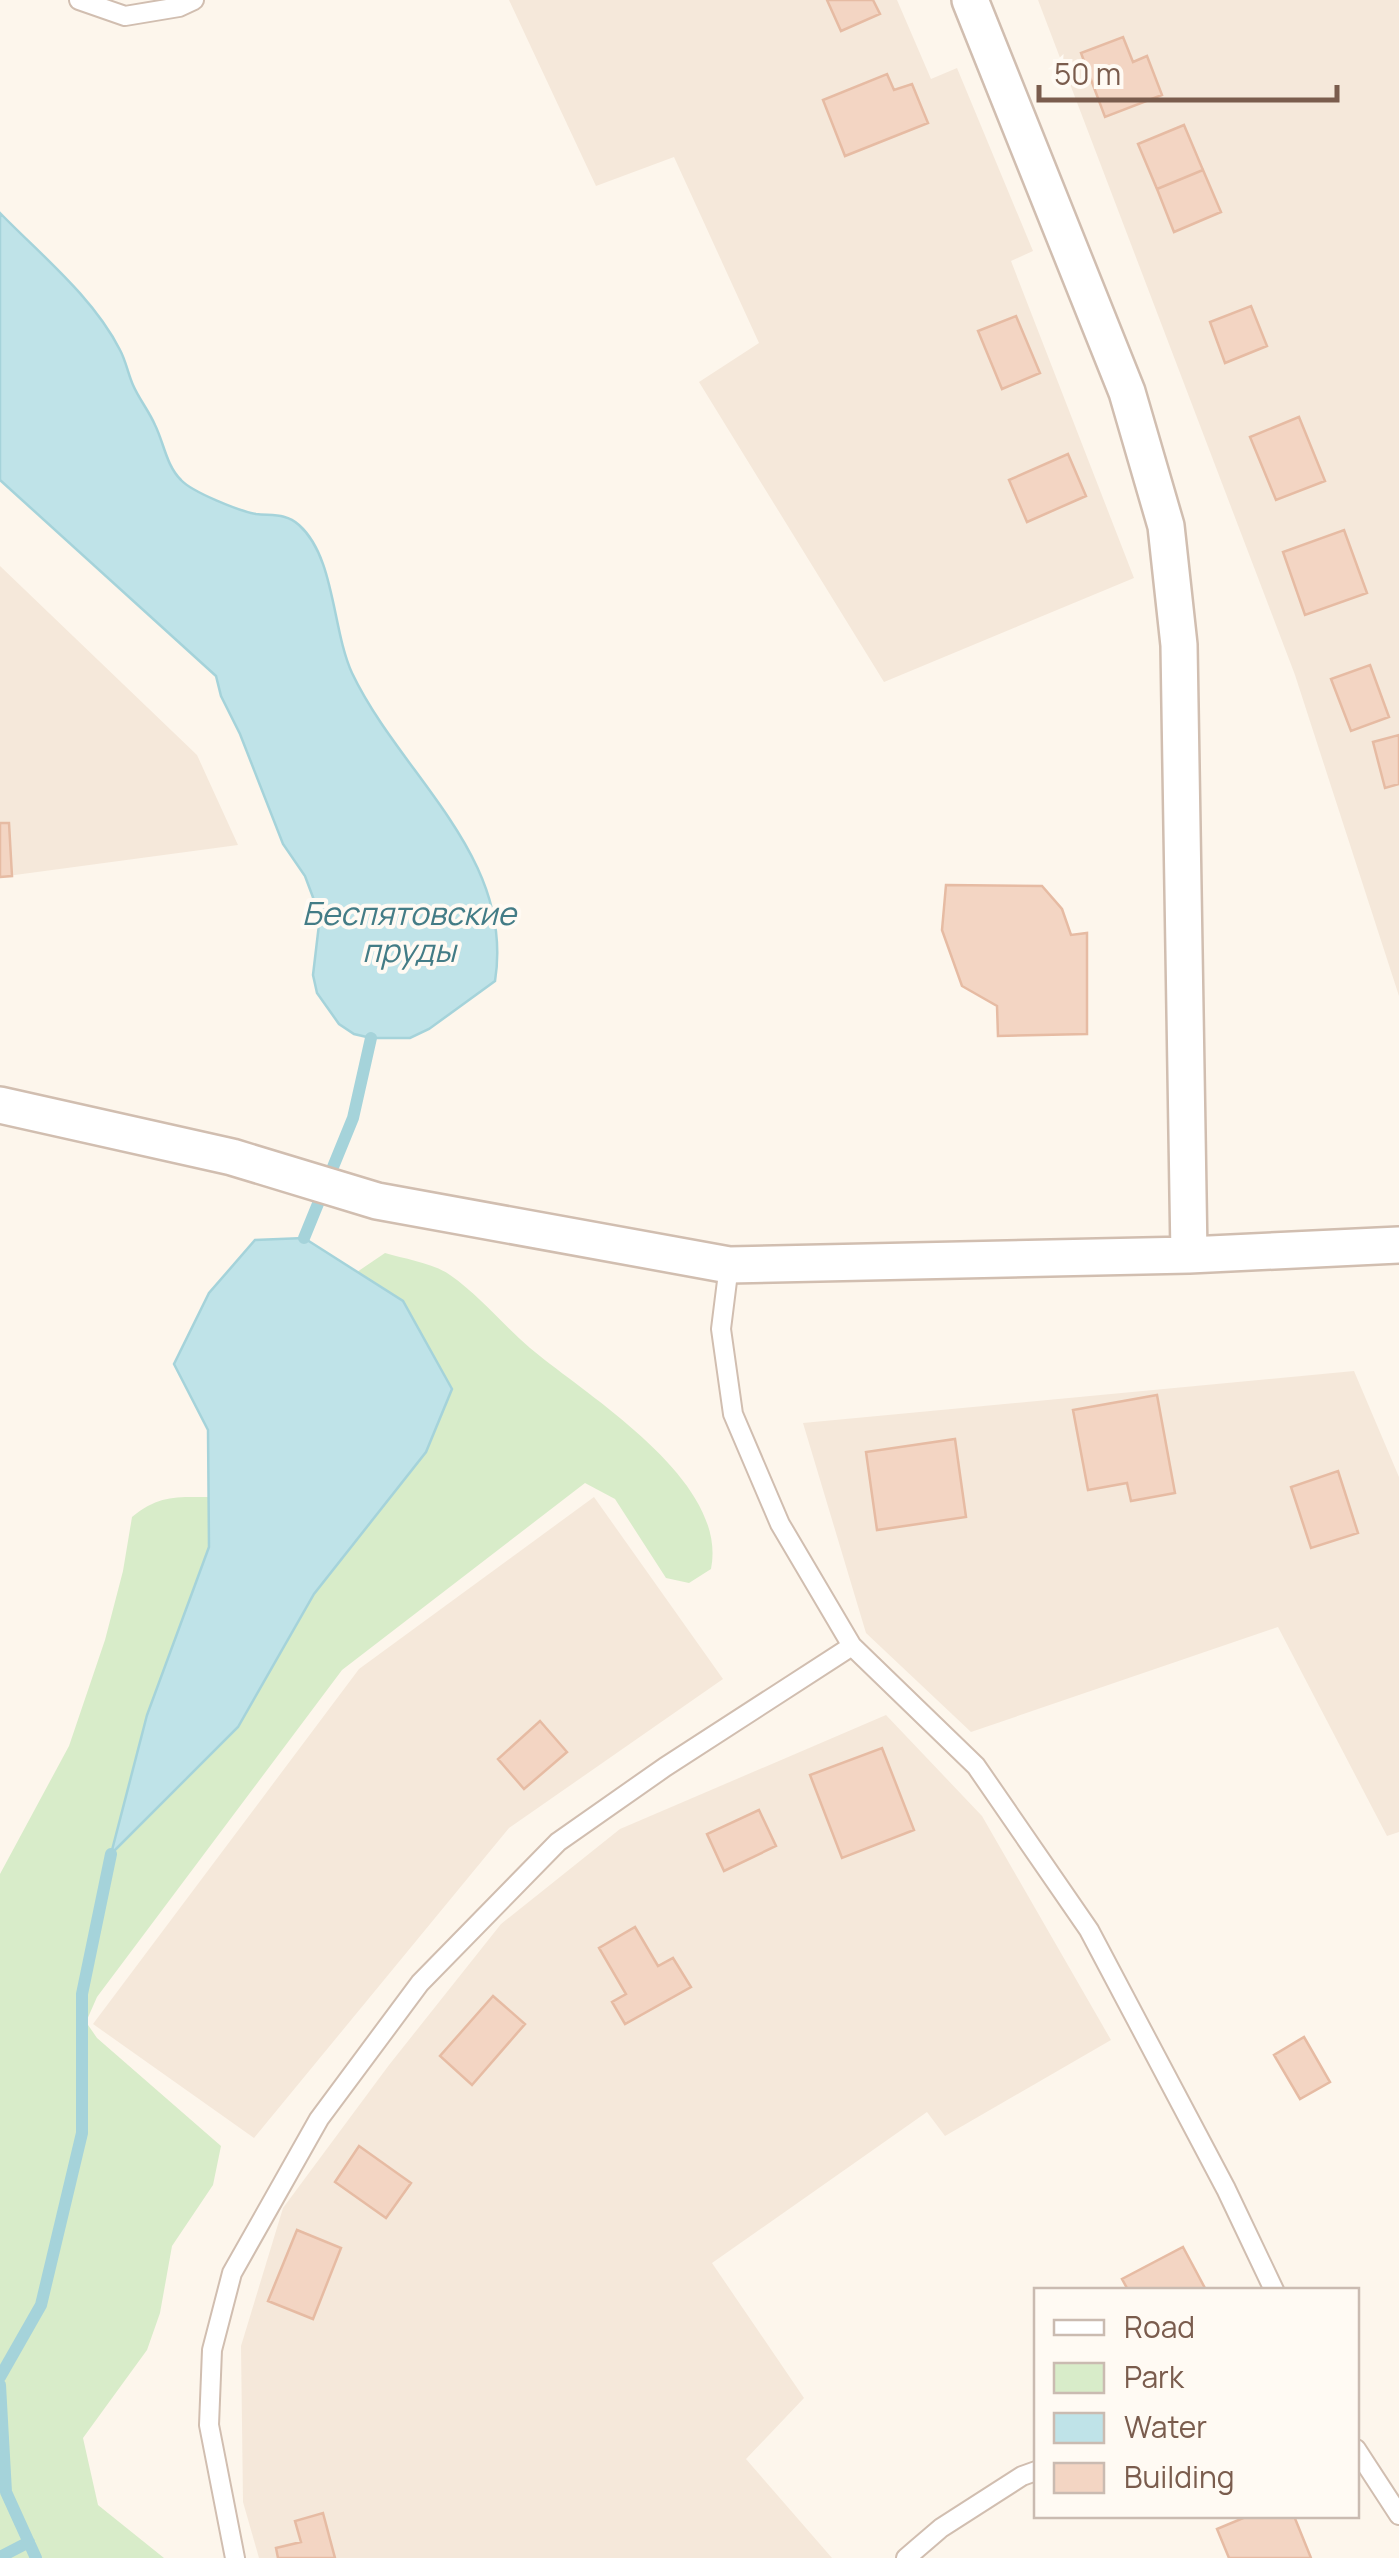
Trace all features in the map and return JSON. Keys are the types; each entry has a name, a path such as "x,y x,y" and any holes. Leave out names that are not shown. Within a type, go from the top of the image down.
{"street":[{"path":"970,0 1127,392 1166,526 1180,645 1189,1255"},
{"path":"0,1104 232,1158 376,1201 729,1265 1189,1255 1399,1245"}],"lane":[{"path":"79,0 125,16 179,7 194,0"},
{"path":"729,1265 721,1329 733,1414 780,1524 852,1646 976,1766 1089,1930 1226,2189 1273,2288"},
{"path":"235,2558 209,2424 212,2350 232,2273 319,2119 420,1984 558,1842 852,1646"},
{"path":"1359,2454 1399,2515"},
{"path":"906,2558 941,2528 1034,2472"}],"shaded area":[{"path":"509,0 897,0 931,79 957,68 1033,251 1011,261 1134,578 884,682 699,382 759,343 674,157 596,186"},
{"path":"1038,0 1399,0 1399,996 1295,675"},
{"path":"0,566 197,755 238,845 0,877"},
{"path":"1354,1371 1399,1477 1399,1832 1387,1836 1278,1627 971,1732 866,1633 803,1423"},
{"path":"594,1497 723,1679 509,1828 254,2138 93,2024 359,1669"},
{"path":"886,1715 982,1816 1111,2040 945,2136 927,2112 712,2263 804,2398 746,2459 832,2558 259,2558 243,2502 241,2346 283,2208 389,2065 501,1924 620,1829"}],"green space":[{"path":"385,1253 427,1264 450,1275 530,1348 649,1443 677,1473 698,1504 711,1536 711,1569 689,1583 666,1578 615,1499 585,1483 342,1670 97,1997 86,2022 97,2038 221,2146 213,2185 172,2246 160,2313 147,2350 83,2438 98,2505 164,2558 0,2558 0,1874 69,1746 105,1640 132,1517 168,1499 208,1497 209,1547 147,1715 112,1852 238,1727 314,1594 426,1452 403,1301 357,1272"}],"water":[{"name":"Беспятовские пруды","path":"0,213 65,277 109,331 181,480 239,509 294,521 320,555 352,673 373,711 449,819 488,895 497,936 495,981 429,1029 410,1038 371,1038 354,1034 339,1024 317,993 313,975 320,916 305,876 283,844 216,676 0,480"},
{"path":"304,1238 403,1301 452,1389 426,1452 314,1594 238,1727 111,1854 147,1715 209,1547 208,1430 174,1364 209,1293 255,1240"}],"building":[{"path":"827,0 873,0 880,14 841,31"},
{"path":"1123,37 1133,62 1147,56 1162,95 1105,117 1081,53"},
{"path":"887,74 894,90 912,84 928,123 845,156 823,100"},
{"path":"1184,125 1203,170 1157,189 1138,144"},
{"path":"1203,170 1221,212 1174,232 1157,189"},
{"path":"1251,306 1267,346 1225,363 1210,322"},
{"path":"1016,316 1040,373 1002,389 978,331"},
{"path":"1299,417 1325,481 1276,500 1250,437"},
{"path":"1068,454 1086,496 1027,522 1009,480"},
{"path":"1344,530 1367,593 1305,615 1283,552"},
{"path":"1370,665 1389,717 1351,731 1331,679"},
{"path":"1399,735 1399,784 1385,788 1373,742"},
{"path":"0,823 9,823 12,876 0,877"},
{"path":"946,885 1042,886 1062,909 1071,935 1087,933 1087,1034 998,1036 997,1006 962,986 942,930"},
{"path":"1157,1395 1175,1493 1131,1501 1127,1483 1088,1490 1073,1410"},
{"path":"955,1439 966,1517 877,1530 866,1452"},
{"path":"1338,1471 1358,1533 1311,1548 1291,1487"},
{"path":"540,1721 567,1752 524,1789 498,1759"},
{"path":"882,1748 914,1830 842,1858 810,1775"},
{"path":"759,1810 776,1846 724,1871 707,1834"},
{"path":"635,1927 658,1966 673,1958 691,1987 625,2024 612,2002 626,1994 599,1948"},
{"path":"493,1996 525,2024 472,2085 440,2056"},
{"path":"1304,2037 1330,2082 1300,2099 1274,2055"},
{"path":"359,2146 411,2183 386,2218 335,2182"},
{"path":"297,2230 341,2248 313,2319 268,2301"},
{"path":"1183,2247 1205,2288 1127,2288 1122,2279"},
{"path":"323,2513 335,2558 278,2558 276,2548 301,2542 295,2521"},
{"path":"1243,2518 1295,2518 1311,2558 1229,2558 1217,2529"}],"waterway":[{"path":"304,1238 353,1118 371,1038"},
{"path":"0,2377 41,2305 82,2133 82,1994 111,1854"},
{"path":"0,2385 6,2492 36,2558"},
{"path":"0,2557 29,2542"}]}
